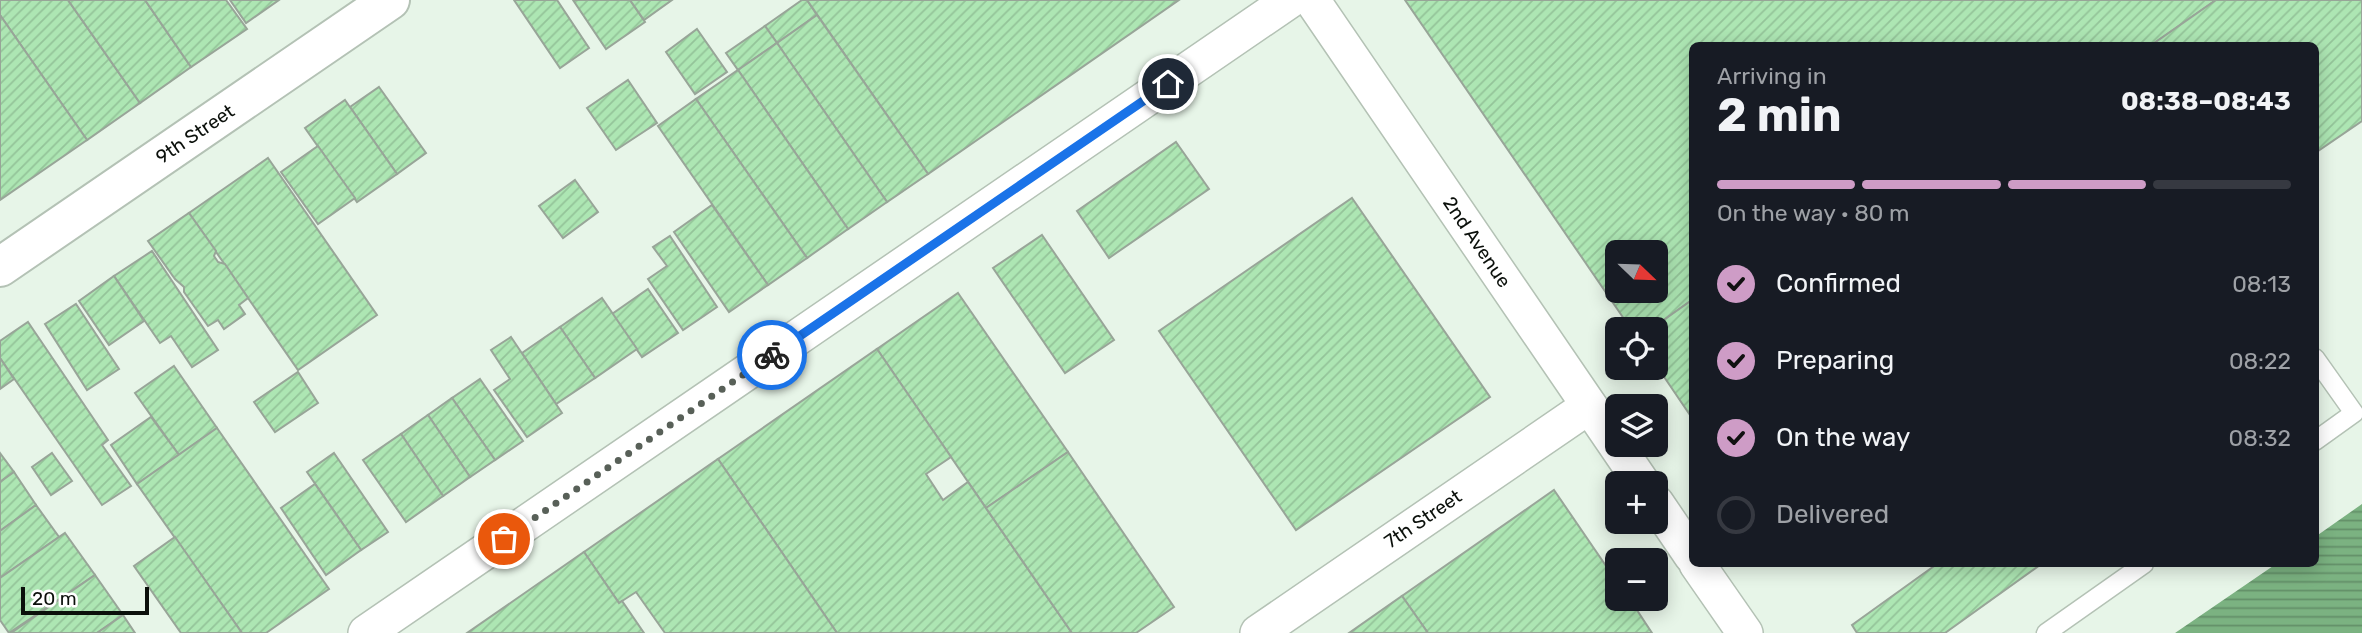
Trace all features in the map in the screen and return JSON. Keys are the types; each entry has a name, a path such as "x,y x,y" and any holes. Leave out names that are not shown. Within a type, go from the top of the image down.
{"main road":[{"name":"9th Street","path":"0,267 390,0"}],"street":[{"path":"366,633 1290,0"},
{"name":"2nd Avenue","path":"1312,0 1634,471"},
{"name":"7th Street","path":"1258,633 1589,406"},
{"path":"1668,521 1689,552"},
{"path":"1699,567 1745,633"}],"lane":[{"path":"2319,364 2354,414 2319,438"},
{"path":"2046,633 2140,567"}],"shaded area":[{"path":"2362,504 2362,633 2175,633 2272,567 2319,567 2319,534"}],"building":[{"path":"0,0 68,0 140,103 87,140 0,15"},
{"path":"68,0 145,0 191,67 140,103"},
{"path":"145,0 226,0 247,29 191,67"},
{"path":"230,0 279,0 246,23"},
{"path":"514,0 557,0 589,48 560,68"},
{"path":"573,0 630,0 645,22 606,49"},
{"path":"630,0 672,0 644,20"},
{"path":"802,0 807,0 817,15 777,43 765,26"},
{"path":"807,0 1179,0 928,174"},
{"path":"1405,0 2216,0 2156,42 1689,42 1689,302 1668,317 1623,317 1613,303 1668,303 1668,240 1605,240 1605,291"},
{"path":"2216,0 2362,0 2362,121 2319,150 2319,42 2156,42"},
{"path":"0,15 87,140 0,200"},
{"path":"817,15 928,174 887,202 777,43"},
{"path":"765,26 777,43 738,70 726,53"},
{"path":"697,29 727,72 695,94 666,52"},
{"path":"777,43 887,202 848,229 738,70"},
{"path":"738,70 848,229 807,258 696,99"},
{"path":"628,80 657,123 616,150 587,108"},
{"path":"379,87 426,153 397,174 350,107"},
{"path":"696,99 807,258 768,285 658,126"},
{"path":"345,100 397,174 357,202 305,128"},
{"path":"1176,142 1209,189 1109,258 1077,211"},
{"path":"318,146 355,198 318,224 281,172"},
{"path":"268,158 377,315 298,370 189,213"},
{"path":"575,180 598,212 563,238 539,206"},
{"path":"1352,198 1490,397 1296,530 1159,331"},
{"path":"712,205 768,285 729,312 674,232"},
{"path":"189,213 216,251 214,256 218,262 225,264 248,298 239,305 245,314 224,329 218,320 208,326 184,292 184,287 175,279 148,241"},
{"path":"1042,235 1114,340 1065,373 993,268"},
{"path":"670,236 717,307 683,330 648,279 667,266 653,247"},
{"path":"152,251 218,350 192,367 171,336 160,343 114,276"},
{"path":"114,276 144,321 109,345 79,301"},
{"path":"648,289 678,333 642,357 612,314"},
{"path":"958,293 1068,452 986,508 877,349"},
{"path":"602,298 637,349 595,378 560,327"},
{"path":"1689,302 1689,414 1666,380 1668,317"},
{"path":"76,304 119,369 87,390 45,324"},
{"path":"28,322 108,440 102,445 131,486 102,505 0,358 0,341"},
{"path":"560,327 595,378 556,404 522,353"},
{"path":"511,337 562,413 527,437 494,390 510,379 491,350"},
{"path":"877,349 951,457 926,474 943,500 968,482 1072,633 837,633 718,459"},
{"path":"0,358 14,379 0,389"},
{"path":"174,366 217,428 179,455 135,393"},
{"path":"298,372 318,403 275,432 254,402"},
{"path":"480,379 523,441 495,460 452,398"},
{"path":"452,398 495,460 470,477 428,415"},
{"path":"428,415 470,477 443,496 401,434"},
{"path":"151,417 179,455 137,484 111,445"},
{"path":"217,428 329,589 266,633 242,633 137,484"},
{"path":"401,434 443,496 406,522 363,460"},
{"path":"1068,452 1174,607 1136,633 1072,633 986,508"},
{"path":"0,453 14,472 0,482"},
{"path":"52,453 72,481 51,495 32,467"},
{"path":"334,453 388,532 361,550 307,472"},
{"path":"718,459 837,633 665,633 636,592 619,603 584,552"},
{"path":"14,472 36,505 0,531 0,482"},
{"path":"315,484 361,550 326,575 281,508"},
{"path":"1554,490 1605,564 1605,611 1638,611 1652,633 1428,633 1402,596"},
{"path":"36,505 59,537 0,578 0,531"},
{"path":"65,533 95,575 9,633 0,620 0,578"},
{"path":"175,537 242,633 181,633 134,566"},
{"path":"584,552 619,603 622,601 644,633 467,633"},
{"path":"1933,567 2037,567 1945,633 1857,633 1852,625"},
{"path":"95,575 123,615 97,633 11,633"},
{"path":"1402,596 1428,633 1349,633"},
{"path":"123,615 135,633 97,633"}],"way so far":[{"path":"504,539 772,355"}],"route":[{"path":"772,355 1168,84"}]}
